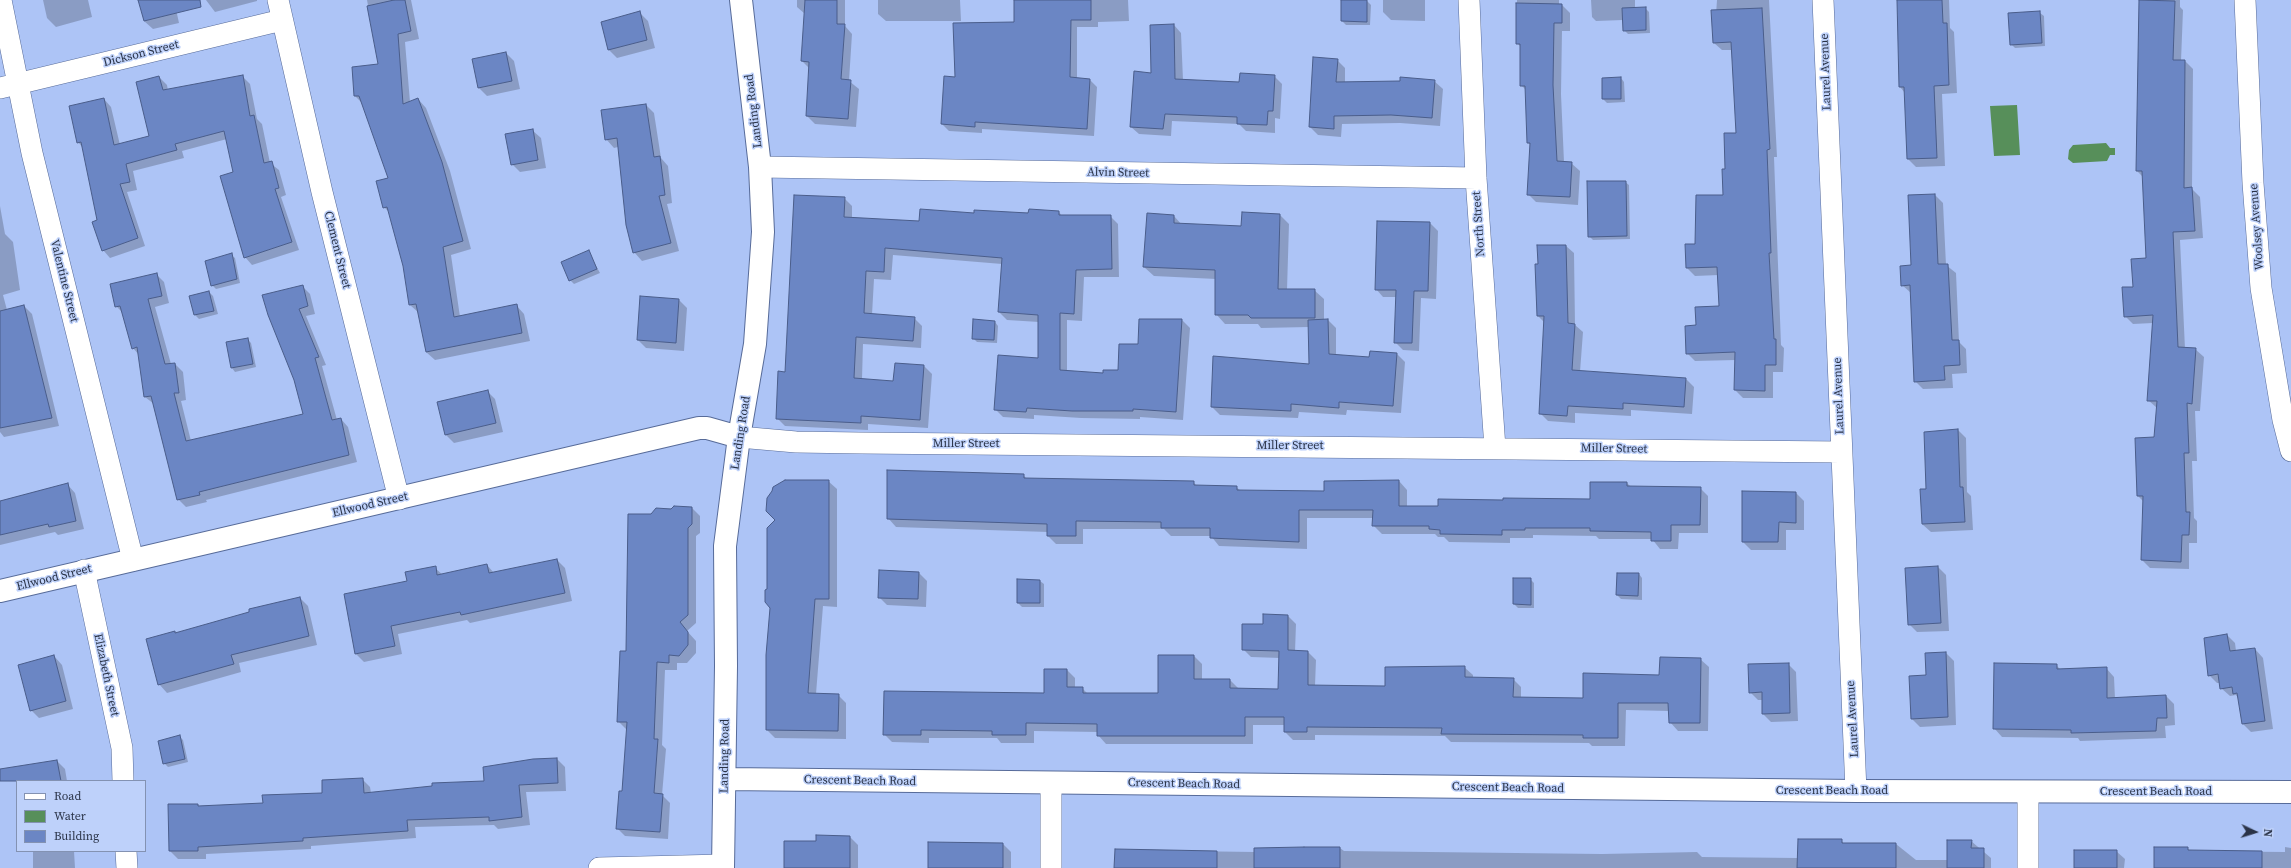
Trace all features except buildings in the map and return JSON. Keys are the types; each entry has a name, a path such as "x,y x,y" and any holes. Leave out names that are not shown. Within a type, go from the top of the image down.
{"street":[{"name":"Valentine Street","path":"1,0 9,86 32,153 133,560"},
{"name":"Landing Road","path":"723,866 726,779 725,546 739,437 755,344 762,262 760,167 741,0"},
{"name":"North Street","path":"1469,0 1476,178 1495,448"},
{"name":"Laurel Avenue","path":"1823,0 1856,791"},
{"name":"Woolsey Avenue","path":"2246,0 2253,183 2261,288 2283,420 2291,451"},
{"name":"Dickson Street","path":"9,86 280,10"},
{"name":"Clement Street","path":"280,10 322,192 400,499"},
{"name":"Alvin Street","path":"760,167 1476,178"},
{"name":"Ellwood Street","path":"0,591 84,570 400,499 699,428 707,428 739,437"},
{"name":"Miller Street","path":"739,437 796,442 860,443 1841,452"},
{"name":"Elizabeth Street","path":"84,570 122,748 123,780"},
{"name":"Crescent Beach Road","path":"726,779 1856,791 2291,792"},
{"path":"1051,783 1051,868"},
{"path":"2028,792 2028,868"},
{"path":"126,852 127,868"},
{"path":"599,868 723,866"}],"water":[{"path":"2017,105 2020,155 1994,156 1990,106"},
{"path":"2106,143 2110,148 2115,148 2115,155 2110,155 2107,161 2073,163 2068,159 2069,150 2073,145"}]}
